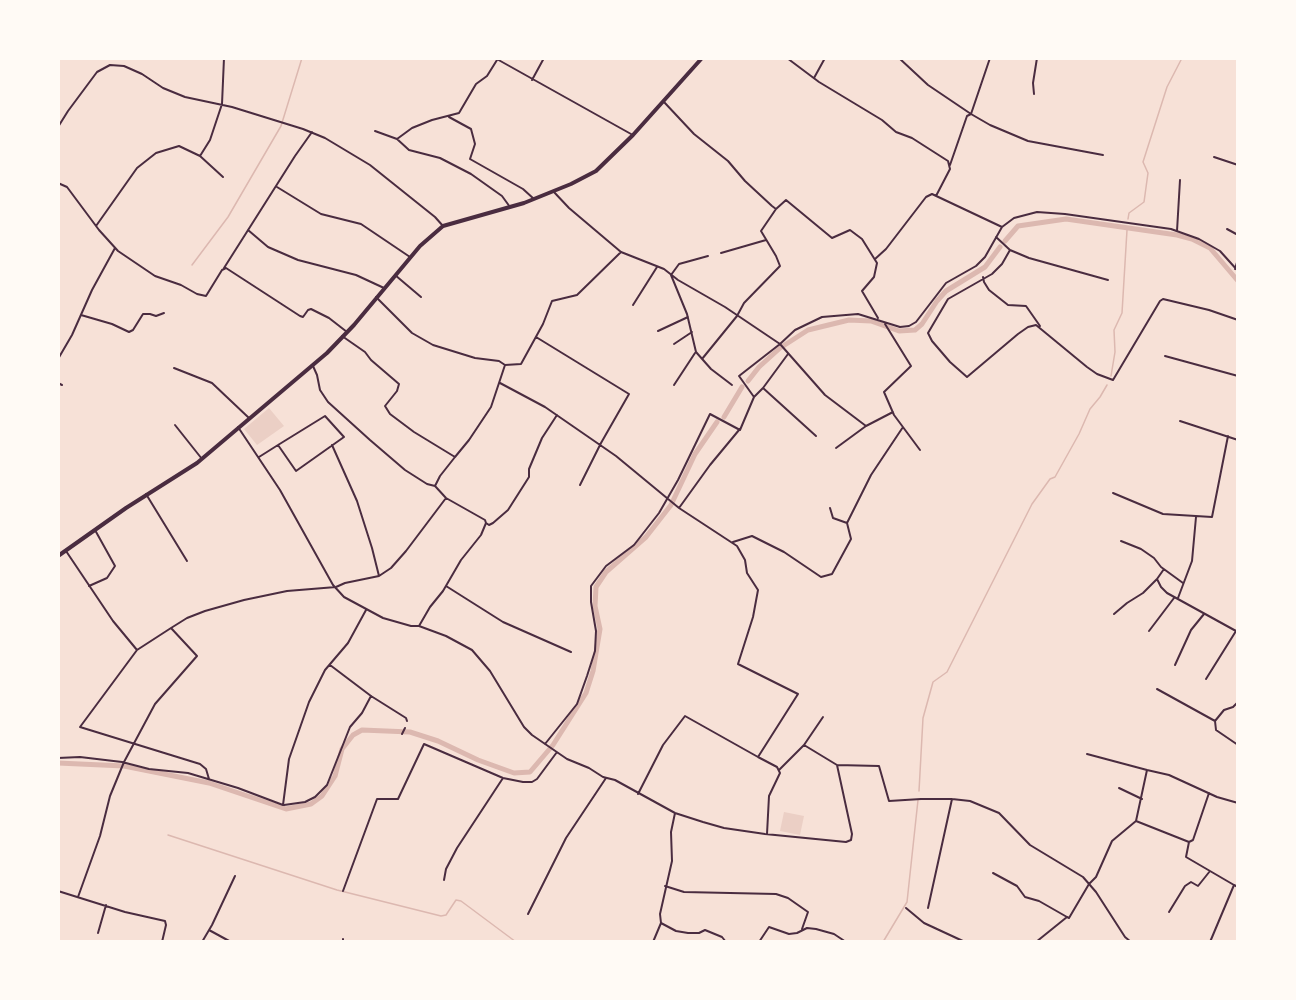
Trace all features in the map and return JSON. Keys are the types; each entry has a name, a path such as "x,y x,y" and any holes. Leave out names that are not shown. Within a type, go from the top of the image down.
{"main road":[{"path":"58,556 146,494 202,459 327,353 410,257 443,226 534,199 596,171 664,102 702,58"}],"street":[{"path":"200,156 210,140 222,104 224,58"},
{"path":"532,80 544,58"},
{"path":"787,58 814,78 882,120 896,132 912,138 936,153 950,165"},
{"path":"814,78 825,58"},
{"path":"898,58 928,85 990,125 1028,141 1104,155"},
{"path":"936,196 950,169 967,116 971,114 990,58"},
{"path":"1034,94 1033,83 1038,58"},
{"path":"398,139 412,128 459,113 476,84 487,76 496,59 633,135"},
{"path":"58,128 92,79 105,67 124,66 163,88 185,97 222,104 312,132 363,160 435,217 443,226"},
{"path":"664,102 694,134 728,161 776,209"},
{"path":"448,117 471,129 475,144 470,159 523,189 534,199"},
{"path":"375,131 398,139 409,150 440,158 471,174 502,196 510,207"},
{"path":"58,183 67,187 115,248 155,276 181,285 202,296 209,293 312,132"},
{"path":"96,226 137,168 156,153 179,146 200,156 223,177"},
{"path":"1214,157 1238,165"},
{"path":"1177,231 1180,180"},
{"path":"277,187 321,214 361,224 410,257"},
{"path":"553,191 621,252 671,275 781,344 825,394 866,426"},
{"path":"875,259 886,249 926,197 932,194 1002,228"},
{"path":"702,359 737,316 744,303 780,266 761,231 776,209 786,200 832,238 850,230 862,239 877,263 874,278 862,291 878,319"},
{"path":"754,397 739,376 781,344 795,330 822,317 858,314 900,327 909,326 916,322 946,283 976,266 985,257 1002,228 1014,218 1028,213 1047,212 1177,231 1199,239 1220,251 1236,270"},
{"path":"1227,228 1238,235"},
{"path":"249,230 268,247 298,260 356,275 384,288"},
{"path":"996,237 1010,250 1029,258 1108,280"},
{"path":"721,253 766,240"},
{"path":"58,359 96,281 115,248"},
{"path":"1010,250 1002,264 992,274 983,277 948,299 928,333 932,341 967,377 1028,327 1040,326"},
{"path":"376,297 412,333 433,345 475,358 499,361 505,365 521,364 552,301 577,295 621,252"},
{"path":"671,275 679,264 708,256"},
{"path":"1236,270 1238,259"},
{"path":"633,305 657,267"},
{"path":"224,268 237,274 300,316 304,317 311,309 329,318 347,332"},
{"path":"395,275 421,297"},
{"path":"671,275 688,317 696,352 711,369 732,385"},
{"path":"983,277 989,290 1008,305 1026,306 1056,343 1087,367 1113,381 1160,301 1164,299 1238,320"},
{"path":"81,315 112,324 129,332 133,330 143,314 156,316 164,313"},
{"path":"658,331 688,317"},
{"path":"885,323 911,366 884,392 893,412 920,450"},
{"path":"674,344 692,332"},
{"path":"342,336 365,352 399,384 396,393 385,406 390,414 455,457"},
{"path":"536,337 629,394 580,485"},
{"path":"674,385 696,352"},
{"path":"679,508 710,465 732,442 740,430 754,397 788,354"},
{"path":"1166,356 1238,376"},
{"path":"312,364 320,390 328,402 405,470 427,484 435,486 446,498 485,520 489,525 508,510 528,477 542,438 556,415"},
{"path":"435,486 491,407 501,383 505,365"},
{"path":"174,368 212,383 249,418"},
{"path":"501,383 556,415 616,456 675,506 737,546 745,560 747,573 758,590 753,617 738,664 798,694 758,757"},
{"path":"762,388 816,436"},
{"path":"836,447 866,426 893,412"},
{"path":"545,744 576,704 595,651 596,631 591,603 591,586 606,566 634,545 668,499 710,414 740,430"},
{"path":"259,457 278,445 325,416 344,437 296,471 278,445"},
{"path":"1180,421 1238,440"},
{"path":"175,425 202,459"},
{"path":"238,427 280,490 344,597 383,618 419,626 446,636 472,650 490,671 524,727 557,752 675,813 724,828 836,842 851,840 852,834 837,765"},
{"path":"732,543 752,536 784,552 821,577 832,574 851,539 847,524 871,475 903,427"},
{"path":"1113,493 1163,514 1209,518 1214,513 1228,436"},
{"path":"332,445 357,501 379,576"},
{"path":"146,494 187,561"},
{"path":"209,779 206,769 200,764 80,727 137,650 171,628 205,611 244,600 287,591 336,587 379,576 391,568 406,551 446,498"},
{"path":"830,508 833,518 847,524"},
{"path":"1149,631 1176,599 1183,583 1192,561 1196,517"},
{"path":"419,626 425,613 446,586 460,560 478,540 486,523"},
{"path":"89,586 107,578 116,566 95,530"},
{"path":"1121,541 1141,549 1183,583"},
{"path":"66,551 113,621 137,650"},
{"path":"1114,614 1143,593 1164,569"},
{"path":"1157,579 1161,587 1176,599 1237,630 1206,679"},
{"path":"446,586 503,622 570,652"},
{"path":"284,806 289,759 298,730 325,670 348,643 366,610"},
{"path":"1175,664 1191,630 1204,614"},
{"path":"78,897 100,836 110,796 124,762 155,704 197,656 171,628"},
{"path":"330,665 407,721"},
{"path":"1157,689 1215,721"},
{"path":"58,758 80,757 124,762 149,769 188,773 238,788 284,806 305,802 315,797 333,776 335,762 350,727 362,713 371,696"},
{"path":"1238,702 1224,710 1215,721 1216,729 1238,745"},
{"path":"638,794 663,745 686,716 779,770"},
{"path":"767,834 769,796 780,773 779,770 804,745 823,717"},
{"path":"402,734 405,728"},
{"path":"343,890 377,799 398,799 424,744 503,778 532,782 557,752"},
{"path":"804,745 837,765 879,766 889,801 952,799 970,801 999,813 1030,845 1076,871 1089,884 1125,937 1131,942"},
{"path":"1087,754 1169,775 1209,793 1238,802"},
{"path":"1036,942 1067,917 1069,918 1089,884 1096,877 1112,841 1136,821 1147,770"},
{"path":"444,880 446,869 457,848 503,778"},
{"path":"528,914 566,838 606,778"},
{"path":"1119,788 1142,799"},
{"path":"1209,793 1193,840 1189,842 1186,857 1236,886 1210,942"},
{"path":"928,908 952,799"},
{"path":"653,942 661,923 660,914 673,846 671,832 675,813"},
{"path":"1136,821 1189,842"},
{"path":"1169,912 1185,886 1191,882 1198,886 1210,871"},
{"path":"993,873 1017,886 1025,897 1039,901 1067,917"},
{"path":"202,942 235,876"},
{"path":"665,886 684,892 776,894 788,898 807,912 802,929"},
{"path":"59,892 165,921 162,942"},
{"path":"98,933 106,905"},
{"path":"906,908 924,923 965,942"},
{"path":"661,923 676,931 688,933 699,933 705,930 722,937 726,942"},
{"path":"759,942 769,927 789,934 807,928 826,931 846,942"},
{"path":"209,930 231,942"}],"shaded area":[{"path":"269,408 284,426 257,445 244,429"},
{"path":"784,812 804,816 800,835 780,831"}],"waterway":[{"path":"192,265 228,217 281,126 302,58"},
{"path":"1128,219 1129,213 1144,202 1148,173 1143,162 1167,87 1182,58"},
{"path":"1005,241 1018,226 1066,219 1177,235 1210,248 1238,281"},
{"path":"1111,376 1115,352 1114,330 1122,313 1127,230"},
{"path":"748,381 759,367 780,348 808,330 849,320 871,321 899,331 915,330 946,291 985,267 1000,247"},
{"path":"919,791 923,718 933,682 947,672 1032,504 1050,479 1055,477 1090,409 1107,385"},
{"path":"724,417 742,387"},
{"path":"58,763 124,766 209,783 286,809 311,804 322,796 335,776 342,749 353,735 362,730 410,732 438,741 478,760 514,773 530,772 553,745 586,693 593,671 600,629 595,606 596,587 606,572 646,537 671,505 695,454 717,422"},
{"path":"883,942 907,902 918,800"},
{"path":"168,835 337,890 441,916 446,915 456,900 461,901 516,942"}]}
